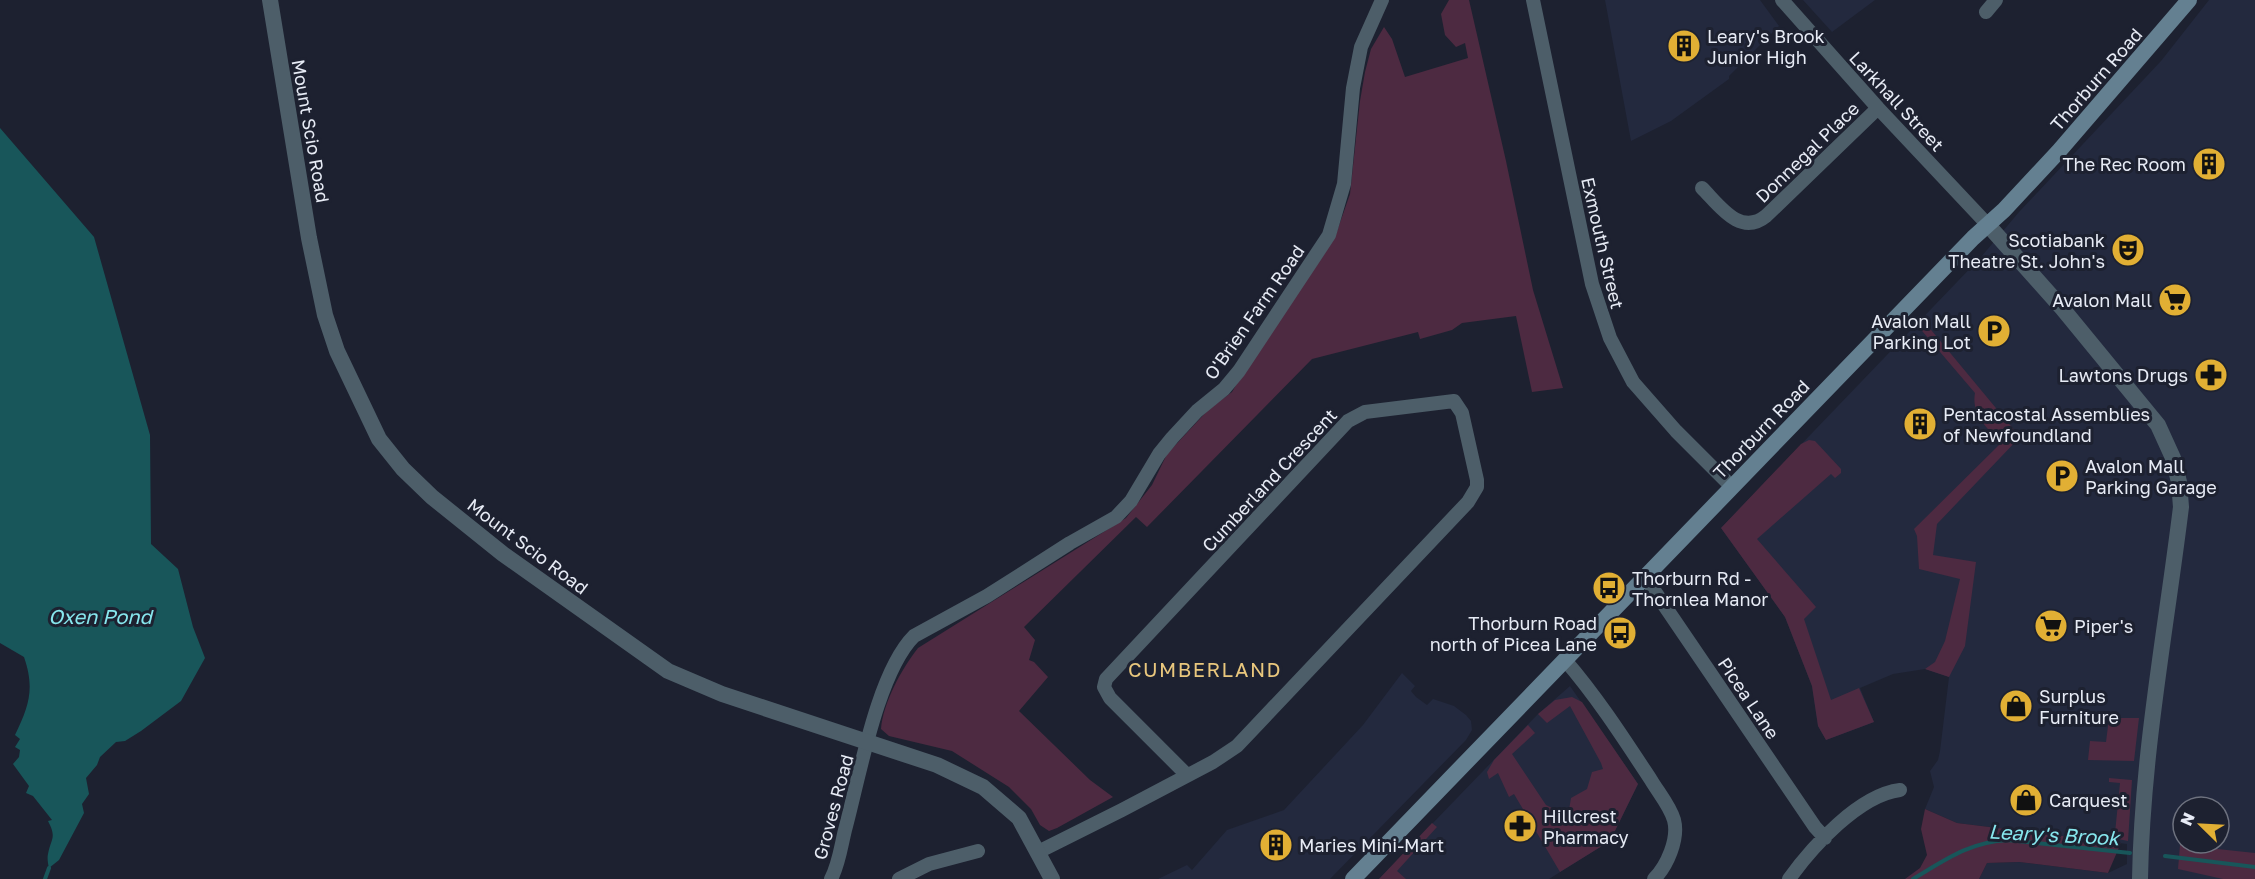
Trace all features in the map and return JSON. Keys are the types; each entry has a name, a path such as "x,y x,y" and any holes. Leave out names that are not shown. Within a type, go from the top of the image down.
{"main road":[{"name":"Thorburn Road","path":"1353,879 2059,151 2189,0"}],"street":[{"name":"Mount Scio Road","path":"270,0 309,238 325,315 348,375 379,439 389,453 417,484 467,526 668,671 722,694 868,744 938,765 983,787 1019,818 1052,879"},
{"name":"O'Brien Farm Road","path":"868,744 875,716 898,657 914,636 987,596 1070,543 1116,517 1131,501 1159,454 1172,438 1197,411 1224,389 1239,370 1329,236 1344,184 1353,88 1360,47 1382,0"},
{"name":"Exmouth Street","path":"1533,0 1592,284 1610,338 1633,382 1676,431 1732,487"},
{"name":"Larkhall Street","path":"1782,0 1878,108 1988,225"},
{"path":"1986,12 1996,0"},
{"name":"Donnegal Place","path":"1702,188 1735,220 1745,224 1756,222 1766,216 1878,108"},
{"path":"1988,225 2062,308 2150,414 2164,436 2176,470 2181,507 2152,732 2141,873"},
{"name":"Cumberland Crescent","path":"1038,852 1224,755 1245,739 1474,495 1477,480 1462,413 1454,401 1365,412 1348,421 1106,679 1104,687 1110,698 1186,774"},
{"name":"Picea Lane","path":"1645,577 1815,827 1825,838"},
{"path":"1564,660 1627,744 1674,820 1673,839 1668,859 1654,879"},
{"name":"Groves Road","path":"838,877 868,744"},
{"path":"1790,879 1810,853 1863,804 1880,794 1900,790"},
{"path":"899,879 929,864 978,851"}],"shaded area":[{"path":"1449,0 1469,0 1533,290 1563,388 1532,392 1516,316 1462,323 1452,330 1420,339 1418,332 1312,359 1147,527 1136,517 1024,627 1035,640 1029,660 1034,662 1048,677 1019,711 1090,780 1113,797 1057,828 1049,831 1040,825 1031,809 1009,787 952,751 889,736 881,729 885,708 906,665 918,648 1126,518 1152,485 1167,454 1209,409 1232,392 1251,359 1336,234 1350,194 1365,72 1371,49 1384,27 1392,39 1405,77 1468,58 1465,43 1456,47 1445,35 1441,14"},
{"path":"1605,0 1760,0 1779,26 1729,76 1729,79 1671,121 1631,141"},
{"path":"1803,0 1875,0 1832,32"},
{"path":"2209,0 2255,0 2255,879 1979,879 1987,863 2019,862 2108,873 2127,864 2127,844 1957,823 1925,809 1934,787 1930,771 1938,760 1940,751 1949,677 1925,669 1893,674 1860,688 1874,722 1826,740 1818,726 1812,686 1785,617 1721,528 1981,257 2019,212 2161,61"},
{"path":"1922,319 2020,437 1937,524 1933,555 1976,562 1965,646 1949,677 1925,669 1935,662 1945,641 1960,579 1919,569 1917,536 1914,529 2001,443 1978,414 1974,401 1975,393 1917,325"},
{"path":"1809,440 1815,441 1841,469 1841,473 1835,478 1831,474 1757,539 1816,607 1804,619 1831,700 1859,688 1874,722 1826,740 1818,726 1812,686 1785,617 1721,528 1801,444"},
{"path":"1402,673 1415,686 1411,691 1416,697 1427,705 1433,699 1454,706 1471,721 1472,730 1466,740 1330,879 1158,879 1187,865 1192,870 1227,830 1284,810 1363,725"},
{"path":"1570,686 1638,784 1610,841 1549,879 1379,879 1538,714"},
{"path":"1572,697 1582,702 1638,784 1610,841 1560,872 1514,794 1509,797 1498,773 1489,779 1487,772 1494,760 1528,725 1535,733 1512,754 1546,805 1568,816 1571,798 1587,789 1592,772 1603,769 1570,706 1547,723 1538,714 1555,700"},
{"path":"2109,718 2139,718 2134,761 2088,760 2090,741 2106,742"},
{"path":"2109,778 2132,780 2128,841 2118,839 2115,833 2120,783 2109,782"},
{"path":"1925,809 1957,823 2121,843 2108,873 2019,862 1987,863 1979,879 1905,879 1920,868 1927,855 1921,829"},
{"path":"1432,823 1437,827 1397,871 1406,879 1379,879"},
{"path":"2231,850 2255,853 2255,879 2223,879 2178,869 2179,855 2231,855"}],"water":[{"name":"Oxen Pond","path":"0,128 94,237 150,435 151,544 178,569 193,627 205,658 181,701 141,731 125,741 116,742 100,757 97,765 86,778 89,794 82,804 84,813 59,860 49,868 48,856 53,835 48,821 52,820 33,796 26,793 29,786 13,764 19,757 20,750 15,747 20,739 15,735 29,697 27,668 24,657 0,643"}],"waterway":[{"name":"Leary's Brook","path":"1913,879 1958,853 1994,841 2008,840 2130,853"},
{"name":"Leary's Brook","path":"2165,856 2255,867"},
{"path":"45,879 49,868"}],"place":[{"name":"Leary's Brook Junior High","path":"1684,46"},
{"name":"The Rec Room","path":"2209,164"},
{"name":"Scotiabank Theatre St. John's","path":"2128,250"},
{"name":"Avalon Mall","path":"2175,300"},
{"name":"Avalon Mall Parking Lot","path":"1994,331"},
{"name":"Lawtons Drugs","path":"2211,375"},
{"name":"Pentacostal Assemblies of Newfoundland","path":"1920,424"},
{"name":"Avalon Mall Parking Garage","path":"2062,476"},
{"name":"Thorburn Rd - Thornlea Manor","path":"1609,588"},
{"name":"Piper's","path":"2051,626"},
{"name":"Thorburn Road north of Picea Lane","path":"1620,633"},
{"name":"Surplus Furniture","path":"2016,706"},
{"name":"Carquest","path":"2026,800"},
{"name":"Hillcrest Pharmacy","path":"1520,826"},
{"name":"Maries Mini-Mart","path":"1276,845"}],"district":[{"name":"CUMBERLAND","path":"1205,669"}]}
